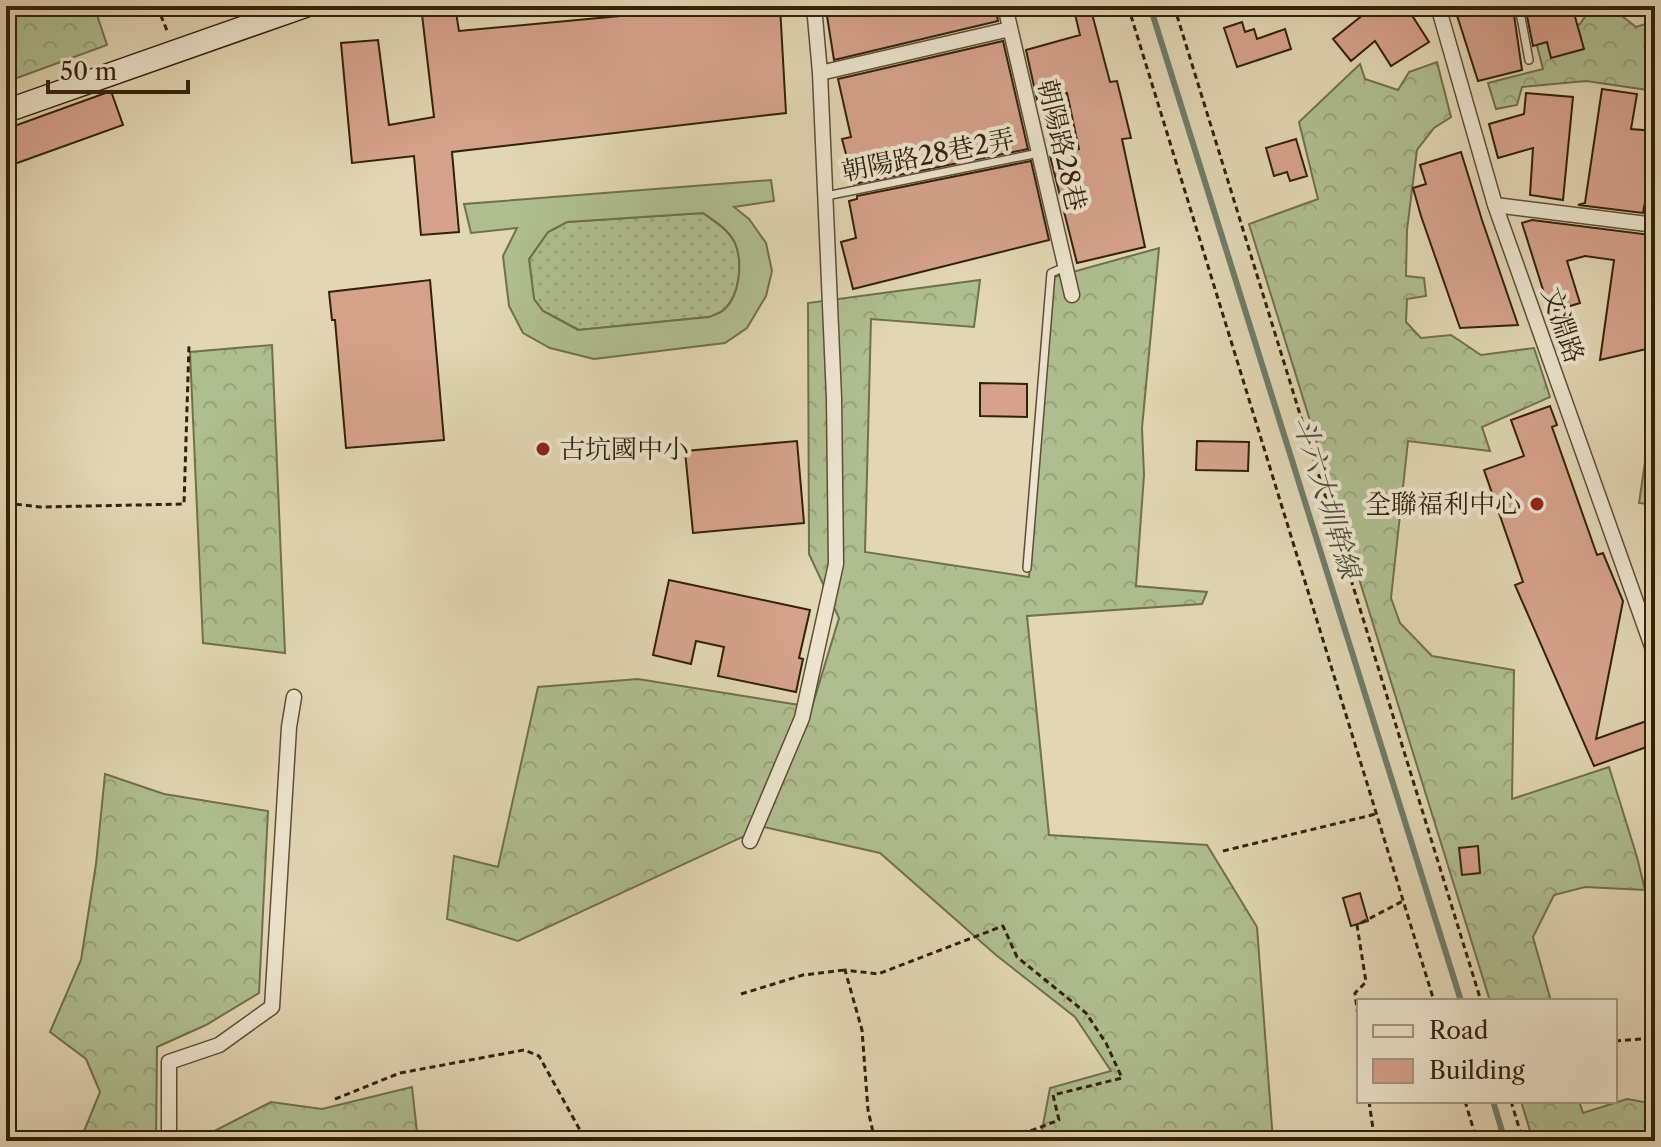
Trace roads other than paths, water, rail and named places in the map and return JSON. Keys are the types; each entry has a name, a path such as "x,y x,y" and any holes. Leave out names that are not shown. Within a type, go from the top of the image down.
{"main road":[{"path":"6,111 305,6"}],"street":[{"path":"750,841 802,718 836,564 834,398 820,73 814,6"},
{"name":"朝陽路28巷","path":"1005,6 1072,295"},
{"name":"文淵路","path":"1438,6 1495,205 1647,608 1655,655"},
{"path":"820,73 1010,29"},
{"path":"1495,205 1655,225"},
{"path":"169,1141 169,1062 219,1045 272,1007 289,727 294,697"}],"lane":[{"path":"1513,6 1520,12 1529,60"},
{"name":"朝陽路28巷2弄","path":"824,196 1039,153"},
{"path":"1027,568 1051,273 1065,267"}],"waterway":[{"name":"斗六大圳幹線","path":"1150,6 1460,999"},
{"name":"斗六大圳幹線","path":"1494,1103 1505,1141"}],"place":[{"name":"古坑國中小","path":"543,449"},
{"name":"全聯福利中心","path":"1537,504"}]}
